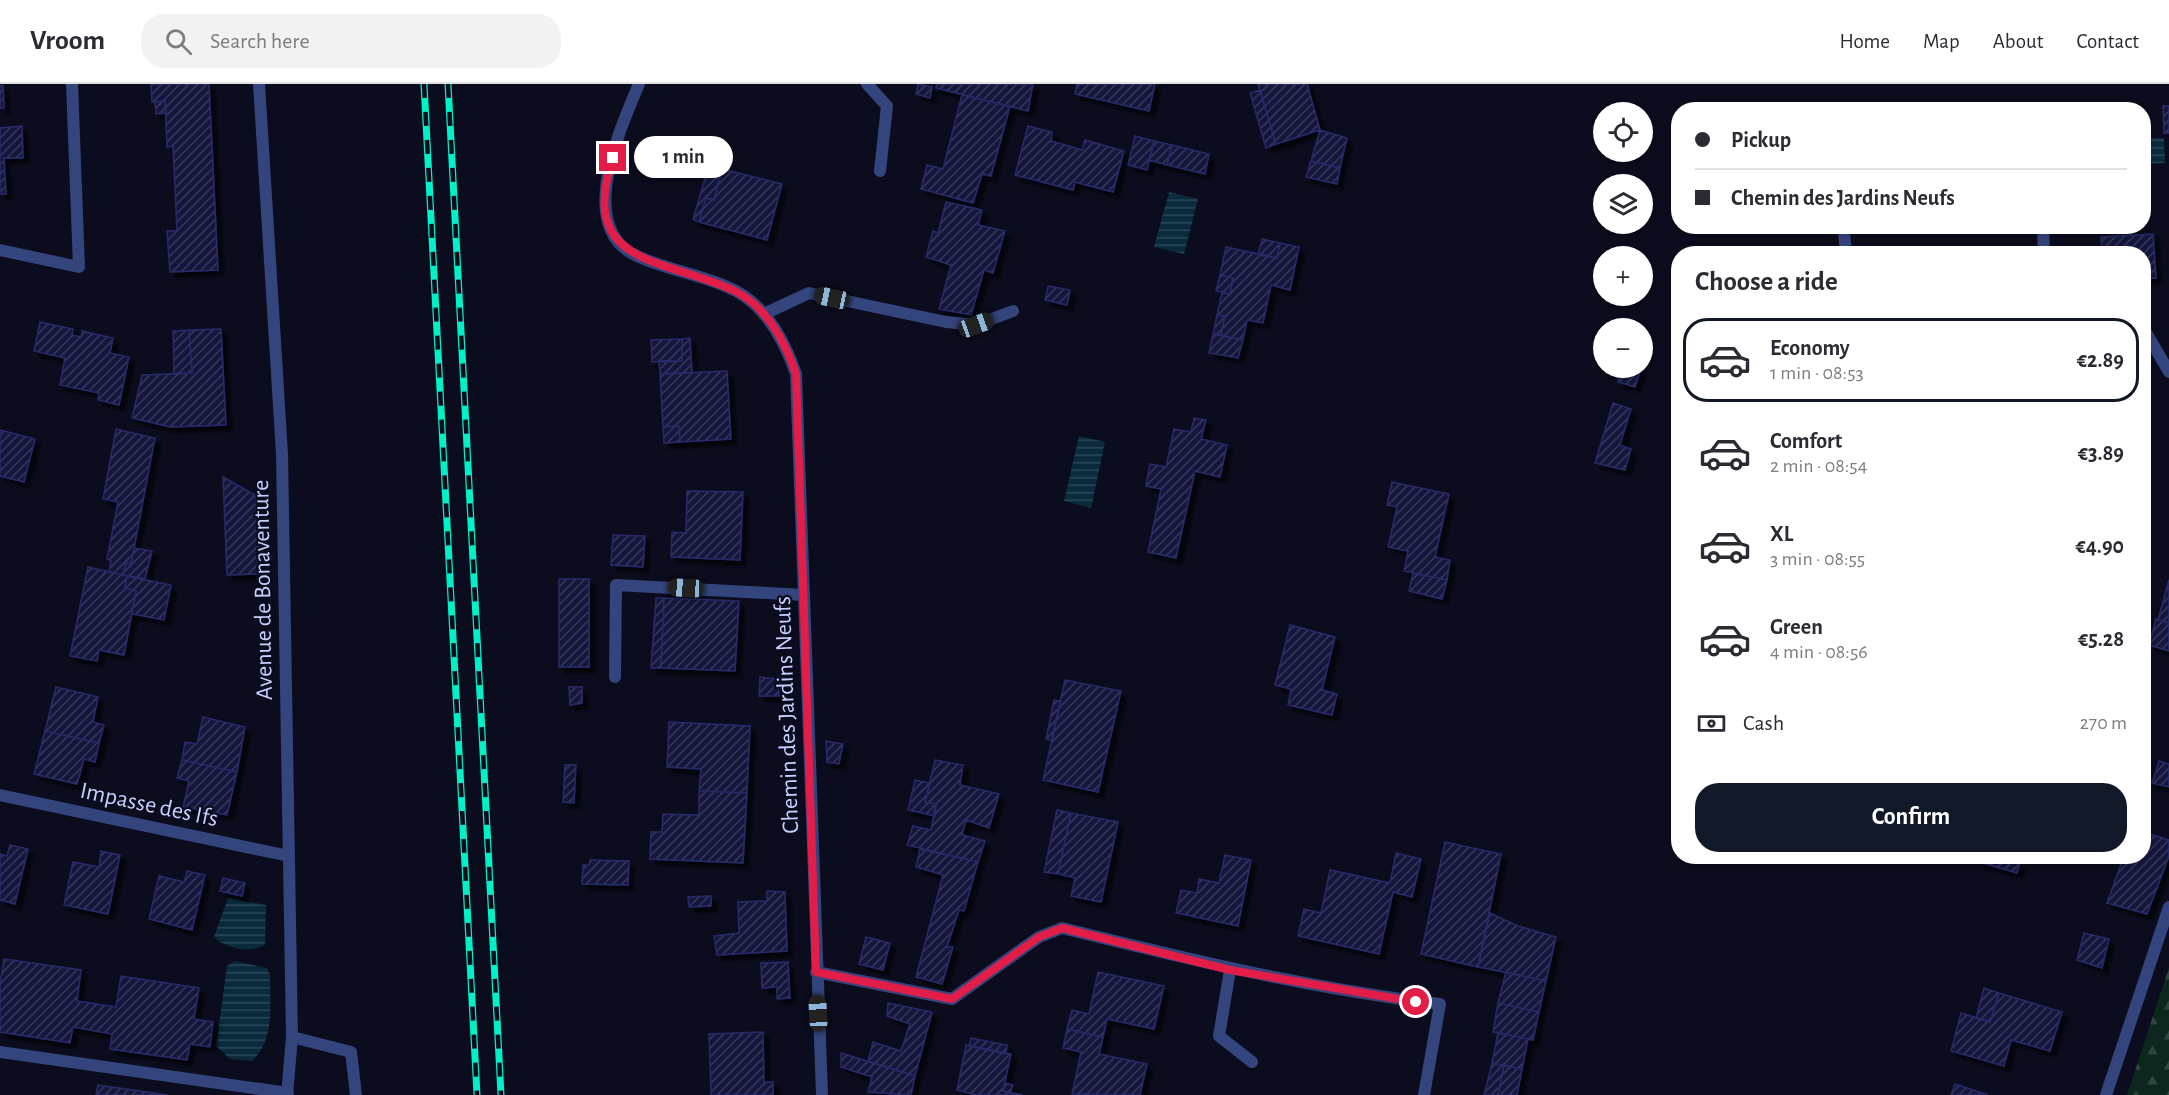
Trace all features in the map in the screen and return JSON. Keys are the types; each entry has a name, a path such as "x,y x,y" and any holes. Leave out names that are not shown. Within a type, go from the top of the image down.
{"street":[{"path":"0,250 79,267 72,84"},
{"name":"Avenue de Bonaventure","path":"259,84 282,454 292,1037 288,1094"},
{"name":"Chemin des Jardins Neufs","path":"639,84 606,178 606,213 614,238 636,256 737,292 764,314 786,344 796,374 822,1095"},
{"path":"867,84 887,106 880,171"},
{"path":"764,314 809,293 976,325 1013,311"},
{"path":"2151,341 2169,372"},
{"path":"615,677 616,585 804,595"},
{"name":"Impasse des Ifs","path":"0,795 289,856"},
{"path":"2106,1095 2169,907"},
{"path":"816,972 952,999 1039,937 1062,928 1230,970 1393,999 1440,1004 1424,1095"},
{"path":"1230,970 1219,1036 1252,1062"},
{"path":"292,1037 351,1052 356,1095"},
{"path":"0,1052 288,1094"}],"green space":[{"path":"2169,967 2169,1095 2127,1095"}],"water":[{"path":"2151,138 2164,138 2165,163 2151,164"},
{"path":"1169,192 1198,199 1184,254 1154,247"},
{"path":"1079,436 1105,442 1091,508 1064,501"},
{"path":"228,898 266,905 265,945 252,949 238,948 214,937"},
{"path":"235,961 267,968 270,975 268,1032 265,1043 252,1061 230,1059 216,1046 227,966"}],"building":[{"path":"151,84 209,84 218,270 170,272 167,231 177,231 173,146 167,147 165,101 152,102"},
{"path":"918,84 932,87 930,98 916,94"},
{"path":"937,84 1033,84 1028,111 936,88"},
{"path":"1077,84 1155,84 1149,111 1075,94"},
{"path":"1258,84 1307,84 1320,130 1276,144"},
{"path":"0,86 3,86 4,108 0,108"},
{"path":"1260,90 1276,144 1266,148 1250,93"},
{"path":"962,95 1010,106 991,176 982,174 973,203 921,189 927,165 943,169"},
{"path":"165,101 166,113 156,114 155,102"},
{"path":"2163,106 2169,106 2169,133 2164,133"},
{"path":"22,126 23,158 4,158 6,194 0,194 0,128"},
{"path":"1028,126 1052,132 1051,141 1082,150 1085,140 1124,151 1113,192 1075,182 1073,190 1015,175"},
{"path":"1320,130 1347,138 1340,168 1311,161"},
{"path":"1135,136 1154,141 1147,170 1128,165"},
{"path":"1154,141 1172,145 1167,165 1149,160"},
{"path":"1172,145 1209,154 1205,174 1167,165"},
{"path":"1311,161 1340,168 1337,184 1306,177"},
{"path":"709,165 722,169 714,200 706,198 699,222 693,219"},
{"path":"722,169 782,184 767,240 699,222 706,198 714,200"},
{"path":"946,202 982,210 978,225 1005,231 993,273 984,270 971,315 939,309 951,265 926,257 933,231 938,233"},
{"path":"2153,234 2156,278 2151,278 2151,246 2102,246 2101,237"},
{"path":"1262,239 1280,243 1277,258 1258,255"},
{"path":"1280,243 1299,247 1290,290 1271,285 1263,323 1247,320 1243,340 1221,335 1225,316 1217,315 1222,293 1230,294 1233,278 1220,275 1226,247 1277,258"},
{"path":"1220,275 1233,278 1230,294 1216,291"},
{"path":"1048,286 1070,290 1067,305 1045,300"},
{"path":"1217,315 1225,316 1221,335 1213,334"},
{"path":"40,322 73,329 72,335 81,337 82,331 113,338 110,353 129,357 119,405 98,400 99,393 60,385 65,358 34,351"},
{"path":"221,329 226,425 170,427 132,418 142,375 192,373 189,330"},
{"path":"189,330 192,373 174,374 173,331"},
{"path":"1213,334 1243,340 1238,358 1209,353"},
{"path":"690,338 692,373 660,374 659,361 682,361 682,339"},
{"path":"682,339 682,361 652,362 651,340"},
{"path":"727,371 731,439 680,442 679,426 663,427 660,374"},
{"path":"1619,378 1638,378 1635,387 1618,382"},
{"path":"1613,403 1631,409 1620,445 1631,449 1625,470 1595,463"},
{"path":"1194,418 1206,420 1201,439 1227,445 1220,477 1195,471 1176,558 1148,552 1161,489 1146,486 1150,464 1166,467 1174,429 1191,432"},
{"path":"679,426 680,442 664,443 663,427"},
{"path":"116,429 155,438 131,564 126,563 123,575 109,572 111,561 107,559 118,502 103,499"},
{"path":"0,430 35,439 24,482 0,476"},
{"path":"223,477 255,495 260,574 227,575"},
{"path":"1392,482 1449,494 1435,557 1450,560 1447,580 1404,571 1408,551 1388,547 1397,507 1387,505"},
{"path":"687,491 743,492 740,560 671,557 672,532 686,533"},
{"path":"613,535 645,536 643,567 611,565"},
{"path":"134,548 152,551 145,579 123,575 126,563 131,564"},
{"path":"88,567 127,576 125,588 136,591 124,655 99,650 97,661 70,656"},
{"path":"1413,573 1447,580 1442,599 1409,591"},
{"path":"127,576 171,585 164,620 132,614 136,591 125,588"},
{"path":"559,579 589,579 589,667 559,667"},
{"path":"2169,580 2169,623 2158,620"},
{"path":"656,598 664,598 661,668 651,668"},
{"path":"664,598 739,601 735,671 661,668"},
{"path":"2156,619 2169,623 2169,651 2151,646"},
{"path":"1290,625 1335,637 1322,690 1337,694 1332,715 1288,705 1291,689 1275,685"},
{"path":"760,677 778,679 779,696 759,696"},
{"path":"1065,680 1121,691 1098,792 1043,780"},
{"path":"56,687 98,697 93,722 104,725 99,743 45,731"},
{"path":"569,687 582,687 582,703 570,705"},
{"path":"1054,700 1060,701 1052,741 1046,739"},
{"path":"203,717 245,727 237,772 182,760 185,742 197,744"},
{"path":"669,722 750,726 747,793 699,791 701,769 667,767"},
{"path":"45,731 99,743 95,762 84,759 77,784 34,774"},
{"path":"826,741 843,744 839,764 827,762"},
{"path":"182,760 237,772 227,815 183,807 189,781 177,778"},
{"path":"935,760 963,765 960,785 999,794 989,828 966,820 962,835 985,841 978,862 907,845 913,826 931,830 936,804 925,802"},
{"path":"2159,761 2169,764 2169,787 2152,783"},
{"path":"565,765 576,765 574,803 563,802"},
{"path":"915,780 930,783 925,802 936,804 935,816 908,810"},
{"path":"699,791 747,793 743,863 650,859 651,832 662,832 663,814 699,815"},
{"path":"1057,810 1071,813 1058,874 1044,872"},
{"path":"1071,813 1118,822 1101,902 1071,896 1075,878 1058,874"},
{"path":"2151,834 2169,840 2169,856 2147,914 2107,903 2121,864 2151,864"},
{"path":"1445,842 1501,854 1478,967 1421,954"},
{"path":"10,845 28,849 15,904 0,900 0,854 7,856"},
{"path":"920,849 978,862 964,911 959,910 947,947 953,947 942,984 916,977 943,875 916,867"},
{"path":"101,851 120,855 108,914 64,905 73,862 99,867"},
{"path":"1396,853 1421,859 1412,897 1393,892 1379,954 1298,936 1304,909 1321,913 1330,870 1390,883"},
{"path":"1225,855 1251,860 1238,926 1176,913 1181,890 1197,893 1199,879 1219,883"},
{"path":"590,860 629,861 628,885 582,884 583,865 589,865"},
{"path":"1986,864 2020,864 2017,873"},
{"path":"187,871 205,875 192,930 149,919 159,876 184,882"},
{"path":"223,878 245,883 242,896 220,891"},
{"path":"767,891 785,892 787,951 717,955 714,936 739,933 738,902 767,901"},
{"path":"711,896 711,906 689,907 688,897"},
{"path":"1490,913 1518,926 1556,937 1546,981 1478,967"},
{"path":"2084,933 2109,939 2102,968 2077,960"},
{"path":"866,937 890,943 883,970 859,964"},
{"path":"4,959 81,970 77,1001 116,1007 121,976 199,988 194,1019 213,1022 210,1047 190,1044 187,1060 110,1049 112,1034 73,1027 70,1043 0,1032 0,984"},
{"path":"788,962 790,998 777,999 777,987 762,988 761,963"},
{"path":"1098,972 1164,986 1154,1029 1107,1019 1103,1037 1067,1029 1072,1010 1089,1014"},
{"path":"1506,972 1546,981 1539,1012 1498,1003"},
{"path":"1984,988 1999,993 1990,1022 1976,1018"},
{"path":"1999,993 2062,1012 2050,1051 2011,1040 2004,1066 1951,1051 1961,1013 1990,1022"},
{"path":"888,1003 932,1012 915,1076 868,1061 873,1042 901,1051 910,1024 887,1016"},
{"path":"1498,1003 1539,1012 1533,1040 1493,1032"},
{"path":"1067,1029 1103,1037 1099,1054 1147,1064 1140,1095 1072,1094 1081,1052 1063,1048"},
{"path":"763,1032 764,1082 773,1082 773,1095 711,1095 709,1034"},
{"path":"1498,1033 1528,1039 1522,1069 1492,1063"},
{"path":"971,1038 1007,1045 1006,1054 969,1046"},
{"path":"966,1045 1011,1054 1003,1091 1023,1095 976,1095 957,1090"},
{"path":"841,1053 915,1076 911,1095 868,1092 872,1077 841,1067"},
{"path":"1492,1063 1504,1065 1498,1095 1484,1095"},
{"path":"1504,1065 1522,1069 1517,1095 1498,1095"},
{"path":"1005,1083 1013,1085 1010,1093 1003,1091"},
{"path":"1955,1084 1988,1095 1951,1095"},
{"path":"98,1085 168,1095 96,1095"}],"railway":[{"path":"424,84 477,1095"},
{"path":"448,84 501,1095"}],"route":[{"path":"613,158 606,178 606,213 614,238 636,256 737,292 764,314 786,344 796,374 816,972 952,999 1039,937 1062,928 1230,970 1416,1002"}]}
